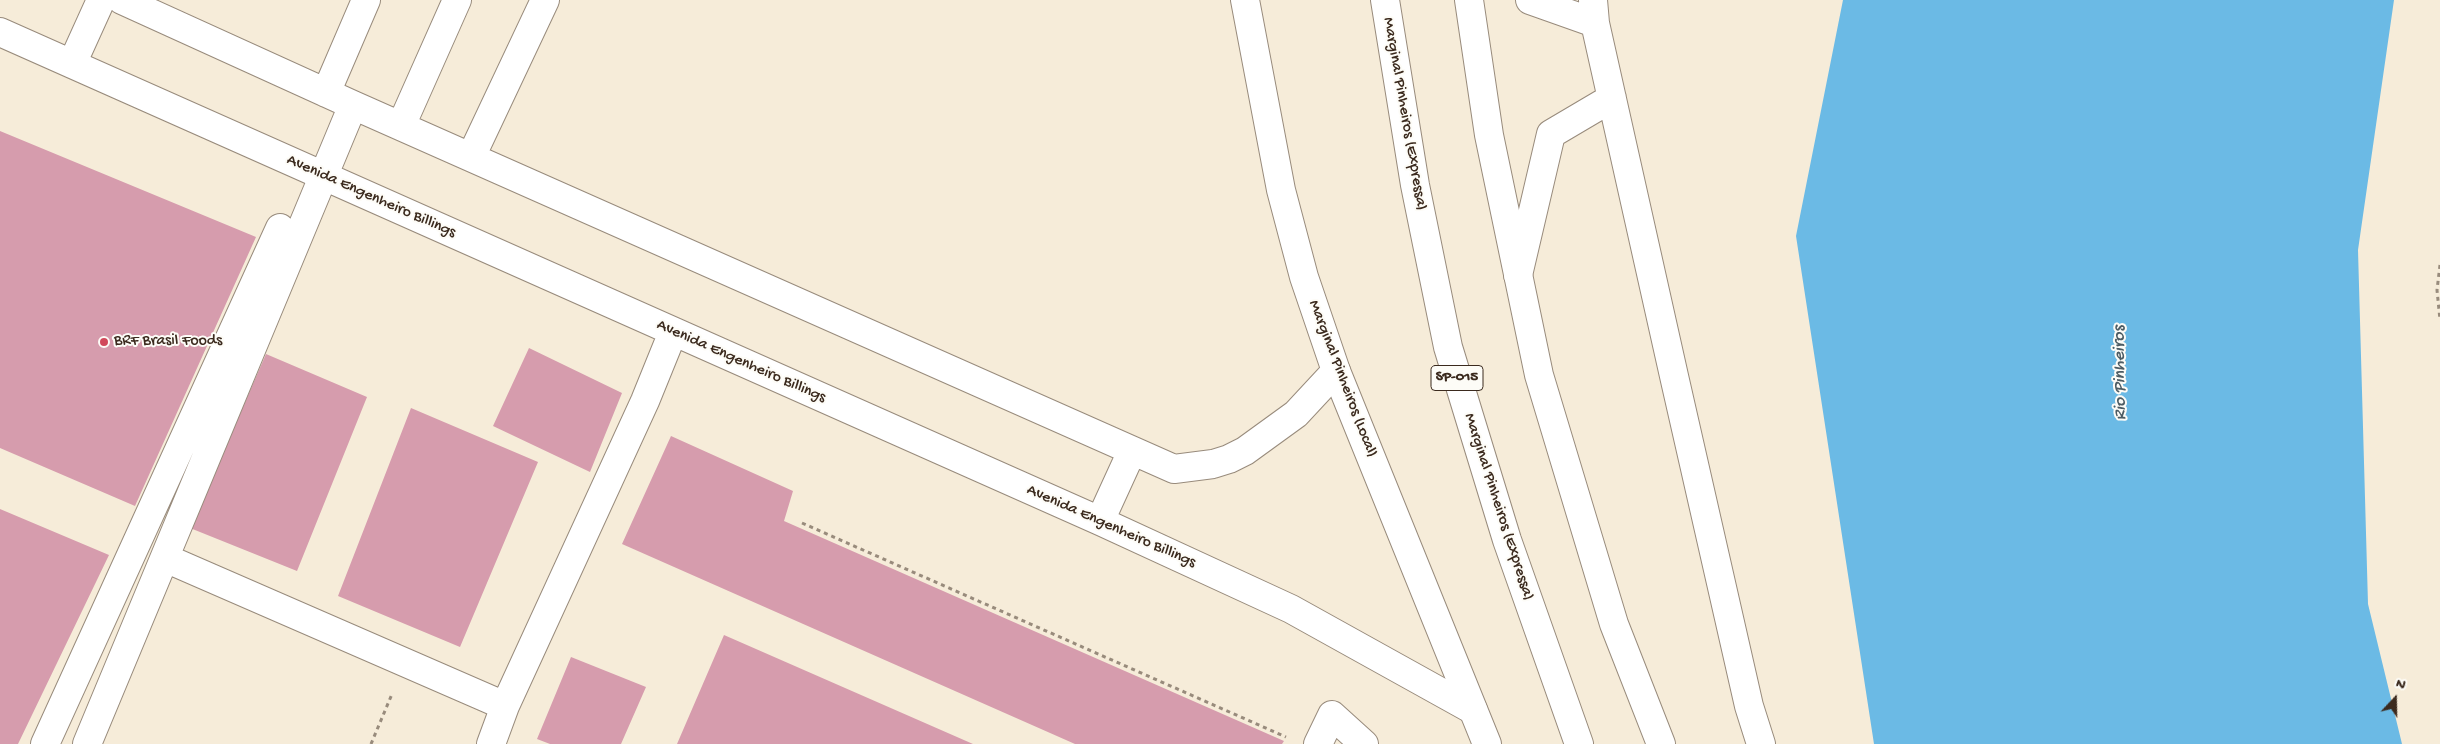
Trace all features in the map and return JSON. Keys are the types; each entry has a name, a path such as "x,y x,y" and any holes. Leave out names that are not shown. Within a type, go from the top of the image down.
{"main road":[{"path":"72,64 101,0"},
{"path":"122,0 326,93 1174,469 1213,464 1245,451 1296,414 1336,371"},
{"path":"326,93 366,0"},
{"path":"401,126 457,0"},
{"path":"471,157 545,0"},
{"name":"Marginal Pinheiros (Expressa)","path":"1385,0 1415,185 1448,346 1507,540 1578,744"},
{"path":"1469,0 1489,135 1539,375 1614,624 1661,744"},
{"path":"1530,0 1594,12 1745,686 1762,744"},
{"name":"Marginal Pinheiros (Local)","path":"1246,3 1281,190 1304,277 1336,371 1487,744"},
{"name":"Avenida Engenheiro Billings","path":"0,32 1100,521 1291,609 1473,710"},
{"path":"1518,275 1551,134 1612,98"},
{"path":"86,744 353,105"},
{"path":"44,744 280,228"},
{"path":"491,744 505,706 645,401 674,332"},
{"path":"1100,521 1132,451"},
{"path":"165,558 505,706"},
{"path":"1318,744 1332,715 1364,744"}],"path":[{"path":"2440,265 2437,290 2440,320"},
{"path":"802,524 1289,738"},
{"path":"371,744 406,662"}],"water":[{"name":"Rio Pinheiros","path":"1843,0 2394,0 2358,250 2368,604 2402,744 1874,744 1796,236"}],"building":[{"name":"BRF Brasil Foods","path":"0,131 256,237 135,506 0,448"},
{"path":"529,348 622,393 590,472 493,426"},
{"path":"266,354 367,397 297,571 190,528"},
{"path":"411,408 538,462 460,647 338,596"},
{"path":"671,436 793,491 784,521 1284,741 1282,744 1075,744 622,544"},
{"path":"0,509 109,555 18,744 0,744"},
{"path":"724,635 973,744 677,744"},
{"path":"571,657 646,687 621,744 550,744 537,739"}],"place":[{"name":"BRF Brasil Foods","path":"104,342"}]}
